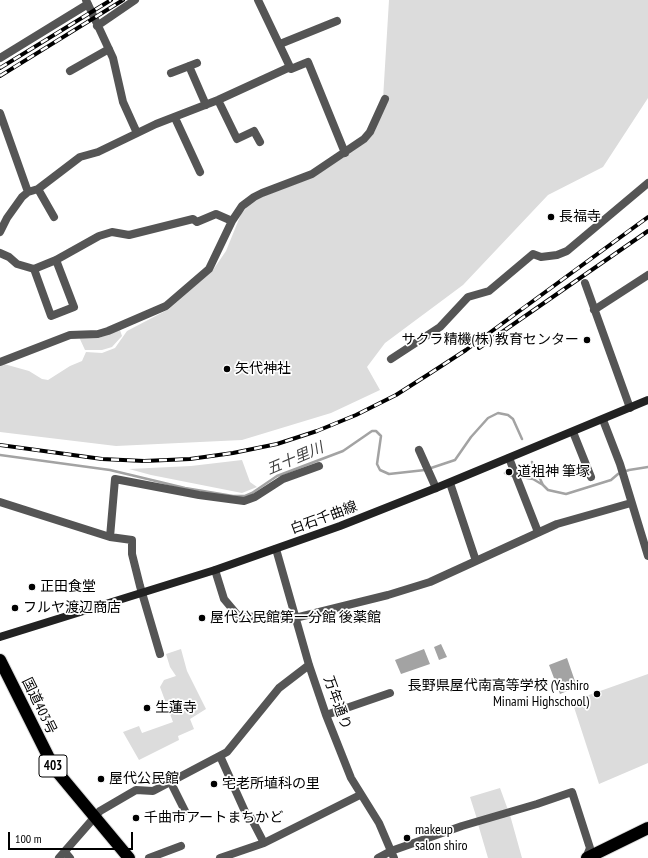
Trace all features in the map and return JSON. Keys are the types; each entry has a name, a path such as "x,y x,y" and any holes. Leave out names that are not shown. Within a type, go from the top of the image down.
{"highway":[{"name":"国道403号","path":"0,662 54,768 129,858"},
{"path":"587,858 648,828"}],"main road":[{"name":"白石千曲線","path":"0,637 144,594 276,549 450,483 604,420 648,400"}],"street":[{"path":"97,26 135,0"},
{"path":"258,0 290,67"},
{"path":"0,58 87,2 113,58 123,102 137,132"},
{"path":"280,44 337,21"},
{"path":"70,70 109,49"},
{"path":"0,232 10,213 22,197 28,192 38,189 80,157 98,152 137,132 218,100 290,67 291,69 308,62 345,153"},
{"path":"171,73 193,64 206,105"},
{"path":"0,362 70,335 98,334 108,331 166,306 209,269 232,221 242,206 254,197 312,174 345,153 370,132 385,99"},
{"path":"218,100 237,139 254,131 260,142"},
{"path":"0,113 28,192"},
{"path":"175,118 200,172"},
{"path":"391,359 440,327 468,297 489,291 533,254 541,257 557,255 567,251 648,183"},
{"path":"38,189 54,217"},
{"path":"0,253 9,257 17,264 34,268 56,260 99,236 112,232 129,235 193,219 198,222 216,214 232,221"},
{"path":"34,268 52,316 74,307 56,260"},
{"path":"594,310 648,276"},
{"path":"585,283 630,408"},
{"path":"604,420 621,468 648,556"},
{"path":"572,432 591,477"},
{"path":"419,450 436,488"},
{"path":"510,458 538,532"},
{"path":"110,537 115,479 175,492 244,501 255,497 283,479 319,466"},
{"path":"450,483 476,561"},
{"path":"0,502 110,537 132,540 132,554 160,654"},
{"path":"215,570 224,599 240,618 268,615 299,617 388,595 430,582 538,532 574,518 587,516 632,503"},
{"name":"万年通り","path":"276,549 309,665 326,715 351,778 379,824 392,854"},
{"path":"65,856 100,811 136,790 153,791 227,752 279,688 295,674 309,665"},
{"path":"326,715 390,692"},
{"path":"220,756 247,816 250,816 264,843"},
{"path":"170,781 185,811"},
{"path":"378,858 572,792 590,848 587,858"},
{"path":"220,858 264,843 360,795"},
{"path":"149,858 181,846"}],"shaded area":[{"path":"389,0 648,0 648,98 603,167 548,195 463,285 385,343 367,367 380,390 331,413 242,440 116,446 0,432 0,366 4,364 29,371 42,379 48,380 70,366 82,361 86,352 102,353 115,348 127,331 169,309 213,270 226,251 241,214 249,205 259,198 306,180 366,142 375,131 383,99"},
{"path":"120,330 122,336 112,347 102,350 85,350 79,337 99,338"},
{"path":"242,460 250,482 257,487 242,493 151,475 129,469 191,466"},
{"path":"441,644 447,657 439,660 434,647"},
{"path":"181,649 187,671 206,709 190,719 194,729 178,736 179,740 139,760 123,732 139,726 142,733 173,722 160,687 164,680 176,676 170,667 166,654"},
{"path":"424,649 430,664 401,674 395,660"},
{"path":"567,658 577,687 560,694 549,665"},
{"path":"648,674 648,763 599,784 572,701"},
{"path":"500,788 508,810 477,819 470,797"},
{"path":"510,815 522,858 488,858 478,824"}],"waterway":[{"name":"五十里川","path":"0,455 110,470 185,488 233,496 245,496 277,476 343,451 372,431 376,431 381,436 377,464 380,470 389,474 425,470 455,460 471,437 488,418 498,413 508,415 513,419 522,439"},
{"name":"五十里川","path":"532,462 543,485 548,490 566,494 611,480 618,474 629,470 648,467"},
{"path":"505,473 513,476"},
{"path":"521,477 533,479 543,485"}],"railway":[{"path":"0,68 111,0"},
{"path":"0,76 123,0"},
{"path":"0,445 102,459 144,461 190,459 233,453 277,444 317,431 356,415 396,395 429,374 466,350 648,217"},
{"path":"479,348 648,231"}],"place":[{"name":"長福寺","path":"551,217"},
{"name":"サクラ精機(株) 教育センター","path":"587,340"},
{"name":"矢代神社","path":"227,369"},
{"name":"道祖神 筆塚","path":"509,472"},
{"name":"正田食堂","path":"32,587"},
{"name":"フルヤ渡辺商店","path":"15,608"},
{"name":"屋代公民館第一分館 後薬館","path":"202,618"},
{"name":"長野県屋代南高等学校 (Yashiro Minami Highschool)","path":"597,694"},
{"name":"生蓮寺","path":"147,708"},
{"name":"屋代公民館","path":"101,779"},
{"name":"宅老所埴科の里","path":"214,784"},
{"name":"千曲市アートまちかど","path":"136,818"},
{"name":"makeup salon shiro","path":"407,838"}]}
